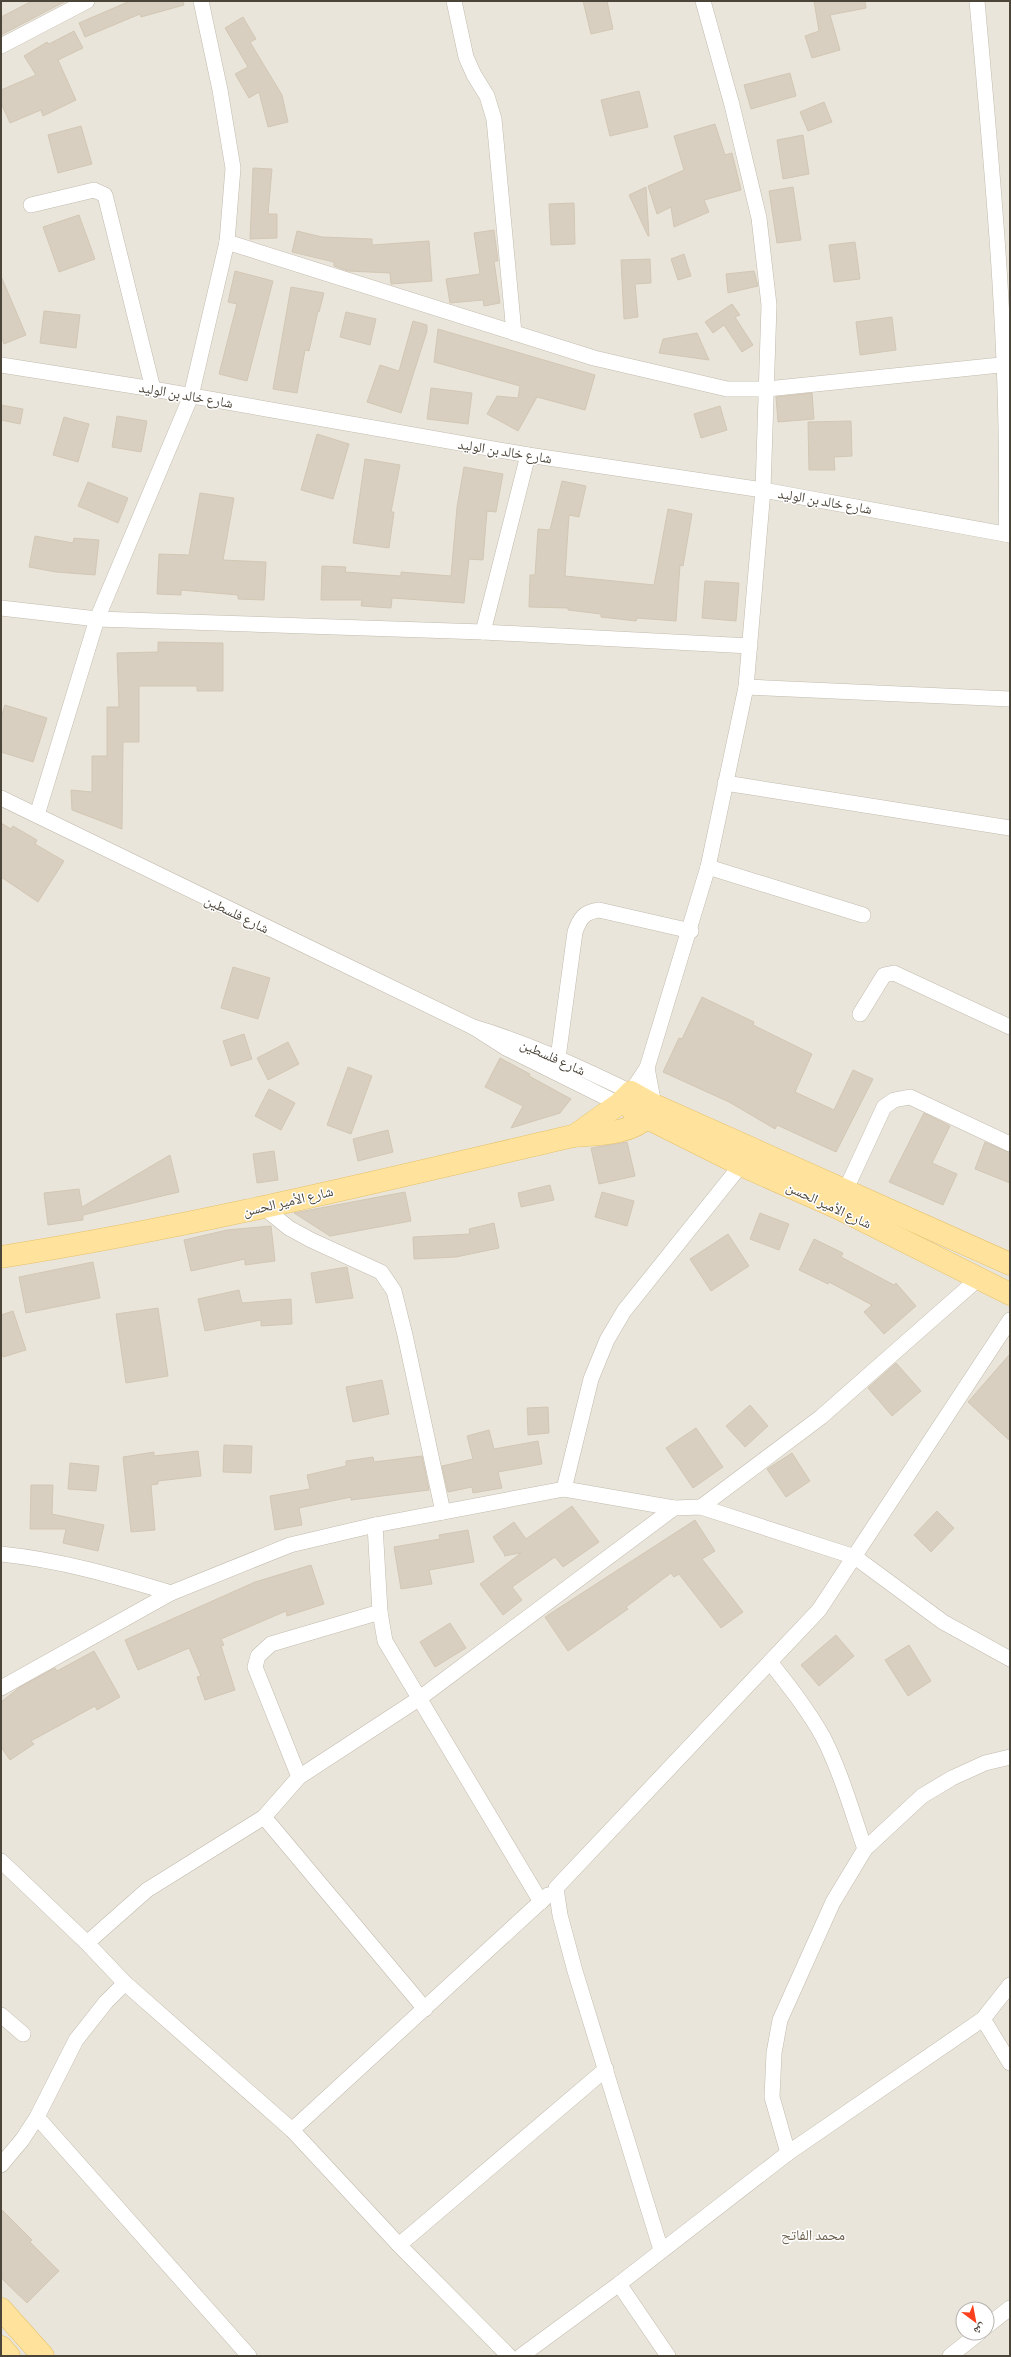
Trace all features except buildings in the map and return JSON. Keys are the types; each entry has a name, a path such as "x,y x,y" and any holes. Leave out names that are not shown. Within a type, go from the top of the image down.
{"main road":[{"name":"شارع الأمير الحسن","path":"573,1136 625,1098 650,1111 741,1165 838,1208 1010,1294"},
{"name":"شارع الأمير الحسن","path":"1,1257 87,1244 263,1207 573,1136 593,1136 621,1130 650,1111"},
{"name":"شارع الأمير الحسن","path":"650,1111 846,1189 983,1254 1010,1264"},
{"path":"1,2309 43,2356"},
{"path":"1,2347 9,2356"}],"street":[{"path":"1,46 87,1"},
{"path":"37,815 97,619 191,396 227,242 233,168 220,90 201,1"},
{"path":"625,1098 647,1068 708,867 746,687 763,490 768,389 769,305 759,218 732,105 703,1"},
{"path":"977,1 1008,365 1008,534"},
{"path":"459,2 466,57 474,75 487,96 494,119 514,333"},
{"path":"31,205 94,190 105,195 153,389"},
{"path":"227,242 594,358 727,389 768,389 1008,365"},
{"name":"شارع خالد بن الوليد","path":"1,365 153,389 528,455 763,490 1008,534"},
{"path":"483,632 528,455"},
{"path":"1,608 97,619 483,632 750,646"},
{"path":"746,687 1010,699"},
{"path":"725,783 1010,828"},
{"name":"شارع فلسطين","path":"1,798 473,1027 506,1048 625,1098"},
{"path":"708,867 863,915"},
{"path":"558,1058 575,932 580,918 589,911 599,910 690,930"},
{"path":"860,1014 884,975 894,973 1010,1027"},
{"name":"شارع فلسطين","path":"473,1027 509,1038 558,1058 625,1098"},
{"path":"647,1068 650,1111"},
{"path":"846,1189 884,1107 894,1100 910,1097 1010,1144"},
{"path":"564,1489 591,1379 607,1340 624,1311 741,1165"},
{"path":"263,1207 289,1228 305,1237 381,1272 394,1292 405,1335 443,1512"},
{"path":"701,1507 821,1417 979,1278"},
{"path":"292,2130 425,2010 556,1888 819,1610 1010,1320"},
{"path":"1,1688 171,1593 290,1545 375,1525 564,1489 674,1508 701,1507 855,1557 943,1622 1010,1659"},
{"path":"87,1943 147,1890 264,1817 299,1776 420,1698 674,1508"},
{"path":"375,1525 380,1612 385,1641 541,1902"},
{"path":"1,1554 40,1558 103,1572 171,1593"},
{"path":"299,1776 255,1667 258,1656 271,1644 380,1612"},
{"path":"770,1662 803,1704 823,1738 845,1790 865,1849"},
{"path":"788,2153 772,2097 774,2054 780,2020 833,1902 865,1849 922,1796 952,1778 985,1763 1010,1757"},
{"path":"264,1817 425,2010"},
{"path":"1,1861 87,1943 125,1983 292,2130 398,2245 509,2356"},
{"path":"556,1888 560,1915 575,1971 661,2250"},
{"path":"1,2165 22,2140 38,2117 76,2040 106,2002 125,1983"},
{"path":"521,2356 619,2284 788,2153 983,2019 1010,1985"},
{"path":"1,2015 23,2034"},
{"path":"983,2019 1010,2063"},
{"path":"398,2245 606,2069"},
{"path":"38,2117 249,2356"},
{"path":"619,2284 668,2356"},
{"path":"995,2320 1010,2308"},
{"path":"950,2356 969,2341"}],"shaded area":[{"path":"1,1 1010,1 1010,2356 1,2356"}],"district":[{"name":"محمد الفاتح","path":"813,2235"}]}
